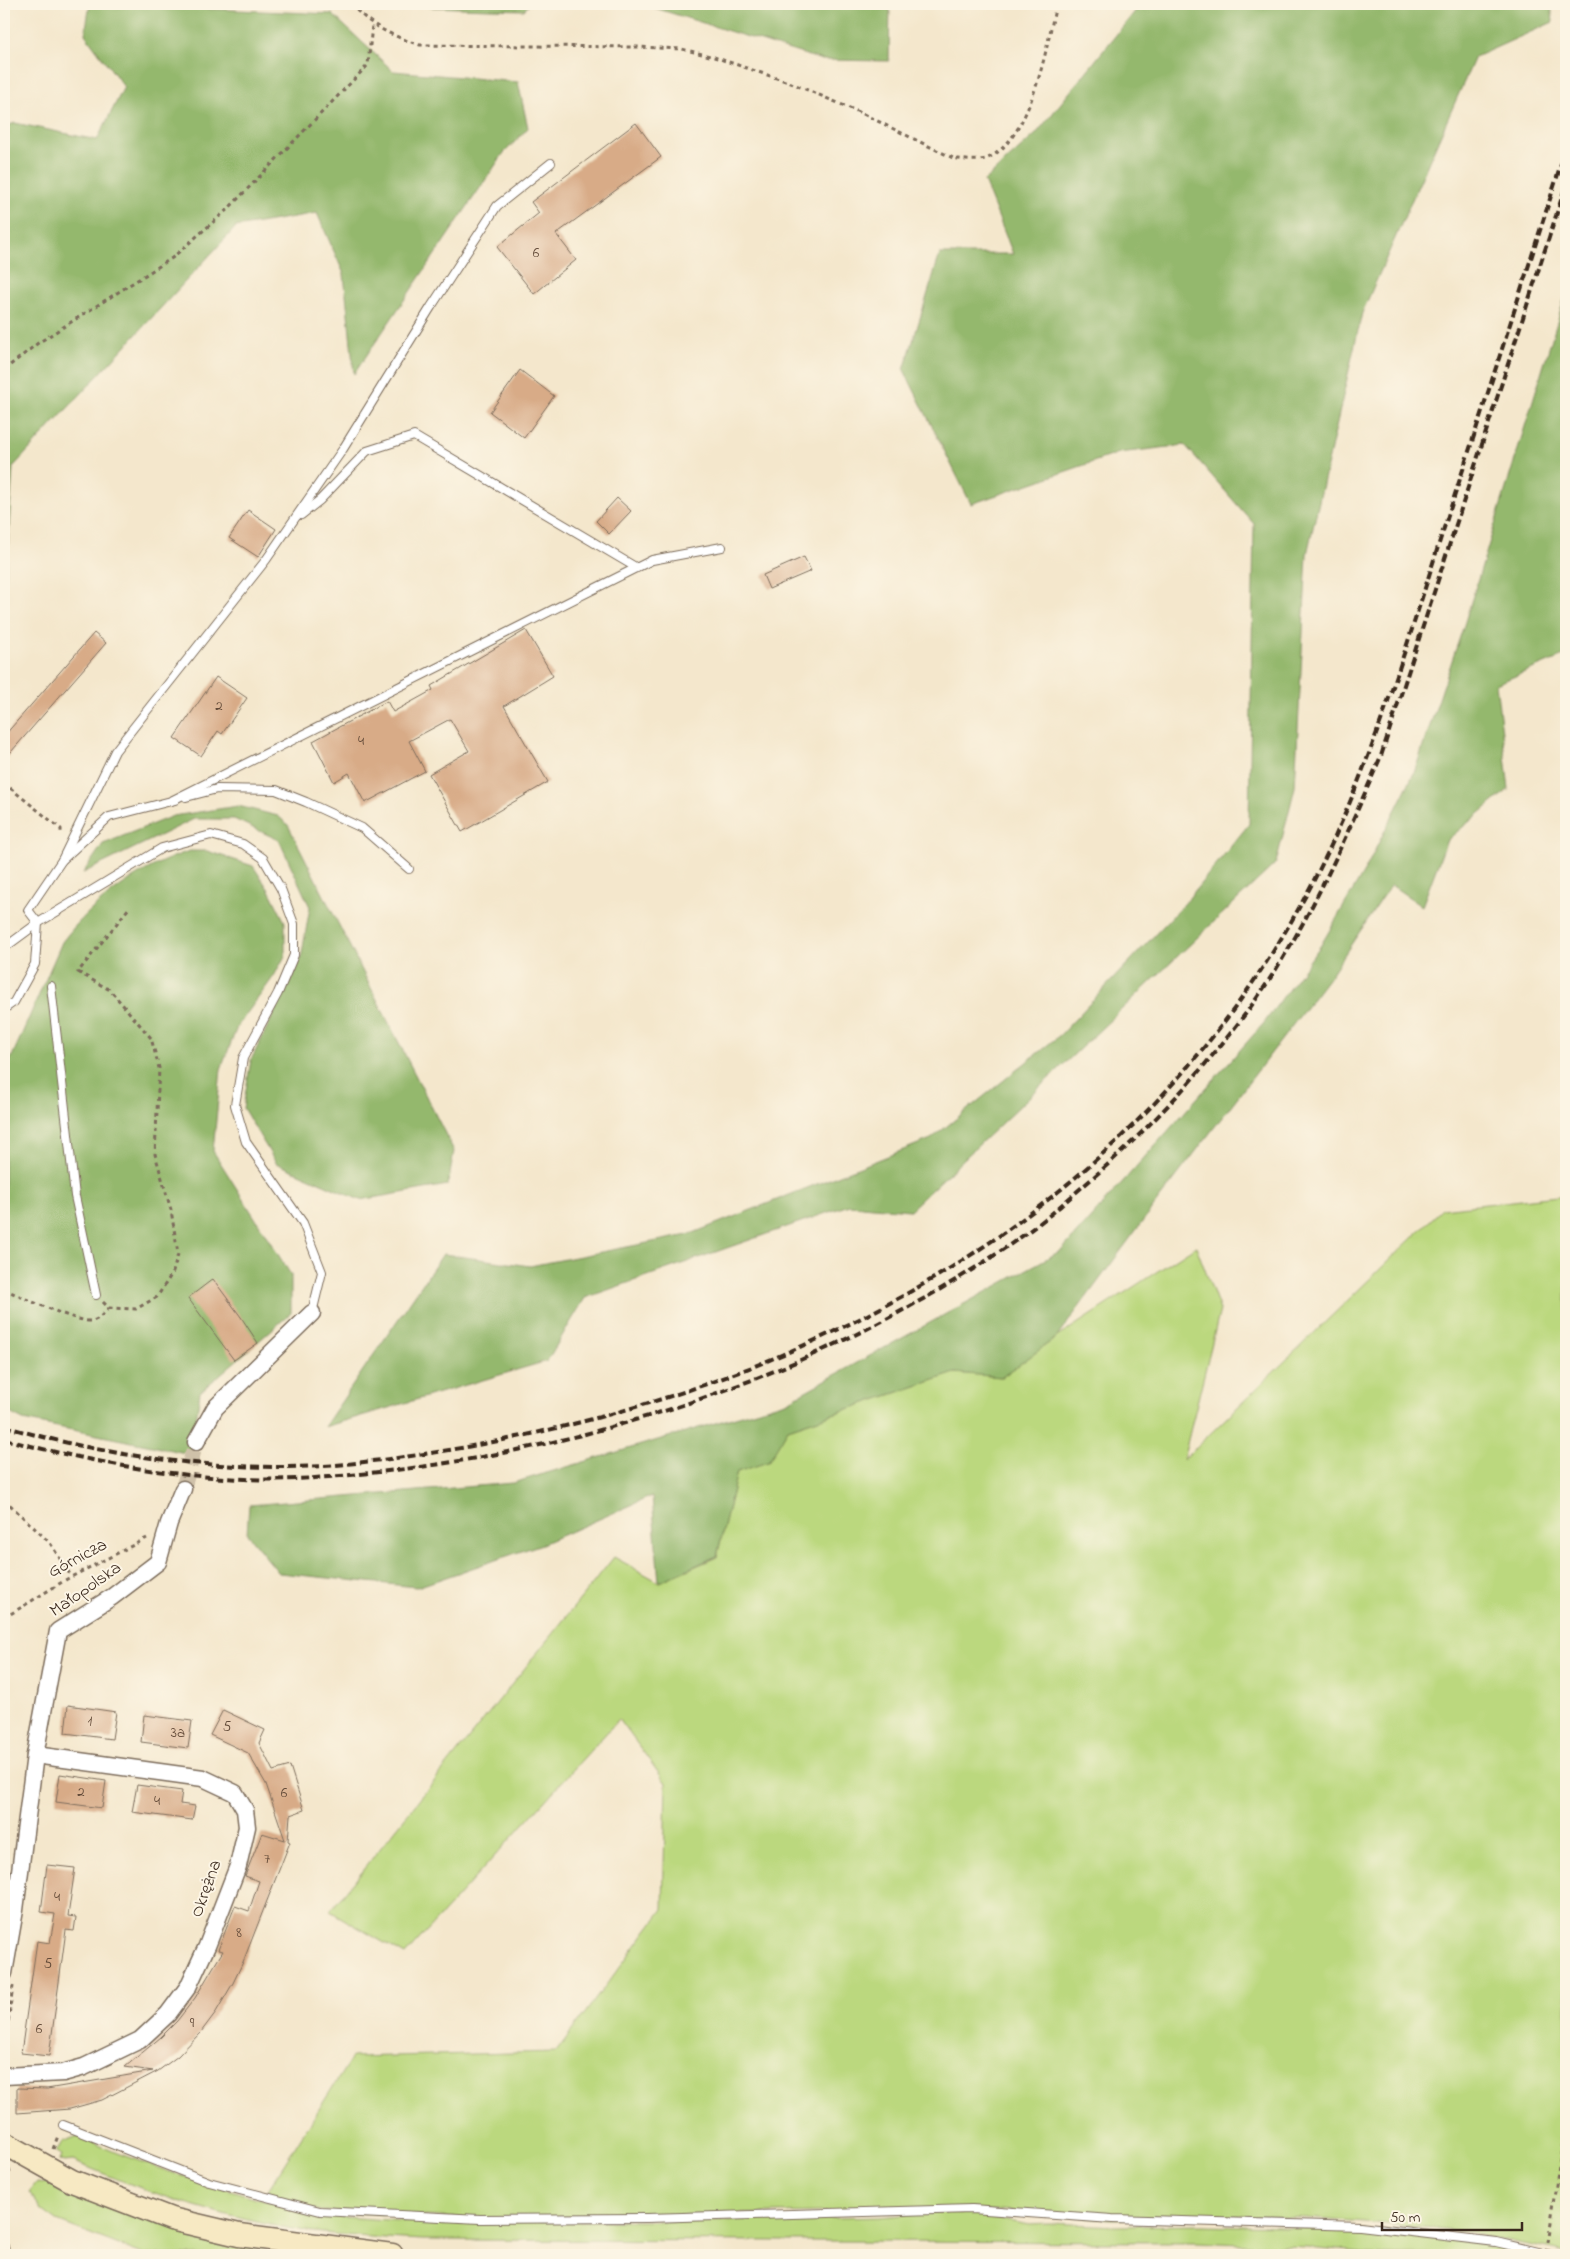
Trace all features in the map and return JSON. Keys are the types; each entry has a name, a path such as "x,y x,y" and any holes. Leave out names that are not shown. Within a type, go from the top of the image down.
{"main road":[{"path":"4,2143 72,2180 171,2219 239,2235 392,2255"}],"street":[{"path":"196,1442 214,1408 263,1363 312,1313"},
{"name":"Małopolska","path":"4,1973 15,1910 35,1755 58,1630 112,1597 158,1562 168,1528 183,1489"},
{"name":"Okrężna","path":"4,2076 55,2074 84,2067 140,2040 168,2014 188,1987 207,1946 238,1866 247,1828 245,1810 235,1793 203,1778 35,1755"}],"lane":[{"path":"4,1009 14,1002 35,964 38,923 28,910 62,860 115,751 266,560 343,449 426,315 497,206 551,163"},
{"path":"293,521 320,500 367,451 414,436 637,568"},
{"path":"171,801 652,560 722,547"},
{"path":"62,860 108,817 217,789 276,790 362,828 410,869"},
{"path":"4,948 38,923 162,848 211,835 243,844 263,858 281,889 294,924 294,955 278,993 243,1058 235,1106 246,1142 303,1223 322,1272 312,1313"},
{"path":"51,986 75,1196 96,1295"},
{"path":"63,2125 209,2182 320,2211 480,2219 647,2218 972,2209 1112,2219 1360,2226 1496,2242 1548,2255"}],"path":[{"path":"351,4 372,25 397,38 420,45 598,46 682,49 714,57 791,83 859,112 953,158 966,160 987,158 1003,146 1018,126 1030,104 1044,64 1056,4"},
{"path":"4,370 38,343 172,258 228,209 368,65 372,25"},
{"path":"4,783 61,829 62,860"},
{"path":"96,1295 109,1308 136,1309 157,1297 173,1272 178,1254 171,1210 155,1154 159,1068 151,1038 110,990 78,972 129,908"},
{"path":"4,1289 52,1310 90,1322 98,1319 109,1308"},
{"path":"4,1499 50,1544 71,1576"},
{"name":"Górnicza","path":"4,1618 71,1576 168,1528"},
{"path":"1548,2255 1566,2122"},
{"path":"4,2237 11,2255"}],"green space":[{"path":"90,4 332,14 393,71 518,82 528,128 503,154 354,374 344,274 317,213 236,227 13,467 4,604 4,127 15,123 97,140 124,87 85,34"},
{"path":"429,4 530,4 524,10 428,7"},
{"path":"642,4 890,4 889,61 822,60"},
{"path":"1141,4 1551,4 1553,22 1475,57 1362,313 1307,554 1295,787 1276,863 910,1210 849,1205 585,1298 547,1361 324,1427 443,1254 530,1266 688,1235 931,1139 1060,1035 1185,903 1249,824 1254,524 1185,445 1119,453 971,504 904,370 940,254 1013,254 984,181 1036,134"},
{"path":"1566,293 1566,655 1496,684 1509,789 1447,840 1422,906 1391,885 1328,979 1154,1206 1057,1337 1002,1377 955,1373 788,1429 768,1462 737,1472 717,1556 659,1582 652,1496 542,1544 417,1587 279,1573 247,1534 249,1505 513,1483 786,1402 1062,1250 1264,1023 1321,945 1366,868 1414,773 1464,625"},
{"path":"238,806 278,816 288,825 454,1151 448,1185 360,1200 276,1163 243,1108 251,1060 301,959 310,907 279,840 234,819 194,819 83,873 103,844 173,816"},
{"path":"190,851 207,851 253,866 269,890 285,922 285,956 274,976 237,1027 221,1069 213,1151 291,1275 291,1313 200,1392 191,1454 23,1420 4,1410 4,1075 62,942 74,927 103,899 120,887 154,866"},
{"path":"1566,1195 1566,2253 1468,2232 1306,2218 1208,2215 1112,2219 972,2209 480,2219 320,2211 264,2196 352,2057 556,2052 663,1909 666,1783 619,1719 405,1955 330,1911 614,1557 659,1582 717,1557 737,1472 768,1461 788,1429 955,1373 1002,1377 1057,1337 1196,1246 1220,1310 1183,1460 1442,1209"},
{"path":"78,2136 117,2153 167,2171 297,2210 341,2217 404,2221 699,2221 880,2217 937,2212 970,2213 1029,2224 1327,2228 1398,2233 1468,2241 1534,2255 1392,2255 1308,2247 1197,2242 423,2240 350,2236 306,2231 246,2220 187,2204 73,2161 64,2162 59,2160 61,2155 56,2152 62,2142"},
{"path":"50,2178 233,2244 291,2255 145,2255 57,2221 42,2210 29,2192 37,2182 48,2183"}],"building":[{"path":"636,123 661,157 556,234 576,260 534,294 497,247 539,213 531,202"},
{"path":"520,370 554,396 524,438 490,412"},
{"path":"617,498 631,511 609,534 596,521"},
{"path":"248,510 276,529 258,557 229,538"},
{"path":"804,557 811,571 769,589 763,575"},
{"path":"526,630 553,676 504,706 548,782 462,832 429,774 469,751 450,719 409,741 425,771 365,803 349,773 334,782 313,741 387,701 393,712 433,690 431,686"},
{"path":"94,633 106,643 4,760 4,736"},
{"path":"216,677 247,698 222,734 218,731 201,756 174,738"},
{"path":"213,1279 258,1343 234,1360 188,1298"},
{"path":"68,1705 116,1712 112,1739 65,1733"},
{"path":"223,1710 265,1730 259,1743 273,1771 290,1766 304,1810 290,1815 288,1841 290,1842 233,1983 216,2012 201,2032 178,2056 158,2071 102,2100 70,2109 17,2113 17,2088 47,2089 153,2071 125,2067 161,2037 177,2021 195,1998 223,1951 218,1950 235,1906 249,1911 259,1881 245,1876 262,1833 285,1840 266,1784 248,1753 210,1735"},
{"path":"144,1715 192,1721 188,1748 141,1742"},
{"path":"60,1774 106,1781 102,1808 56,1802"},
{"path":"137,1785 182,1791 180,1804 195,1806 192,1820 132,1812"},
{"path":"47,1865 75,1868 68,1916 76,1917 74,1931 66,1930 49,2056 21,2053 37,1941 50,1943 55,1914 41,1912"}],"tunnel":[{"path":"183,1489 196,1442"}],"railway":[{"path":"4,1426 43,1437 122,1454 202,1464 243,1466 338,1465 411,1456 501,1440 618,1412 733,1374 842,1328 945,1271 1041,1205 1129,1129 1208,1043 1276,946 1334,839 1365,764 1418,611 1566,149"},
{"path":"4,1439 63,1454 123,1466 214,1477 262,1479 312,1478 379,1472 464,1460 551,1442 638,1419 724,1391 807,1357 888,1318 965,1274 1036,1226 1103,1169 1146,1128 1206,1063 1265,987 1320,891 1381,756 1566,185"}]}
